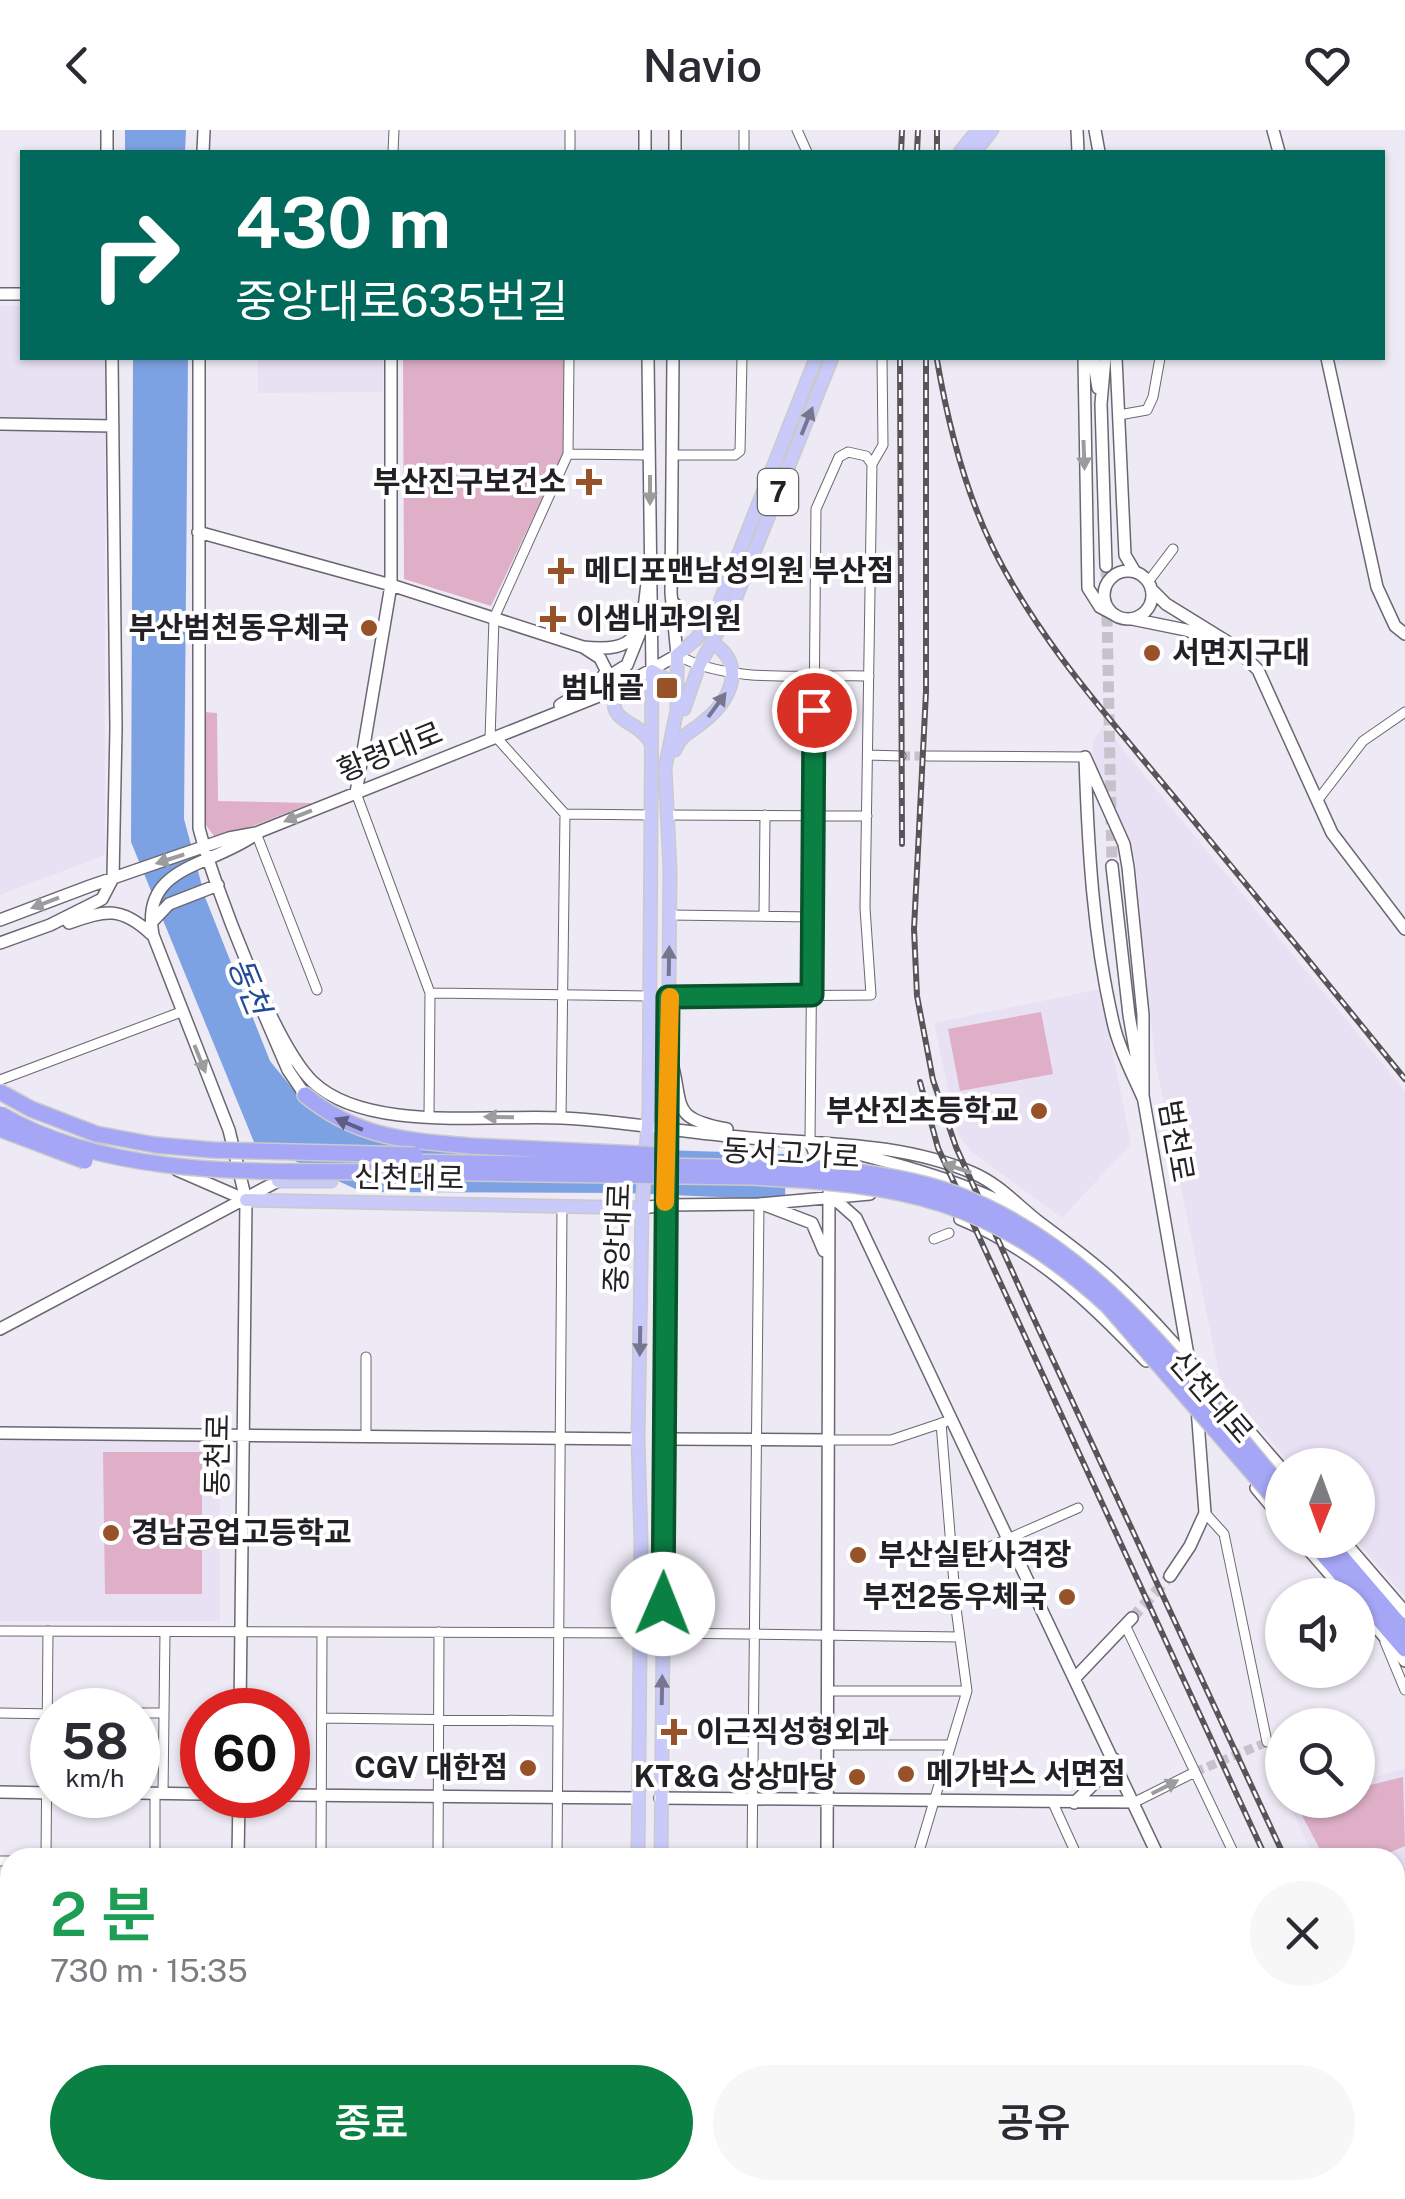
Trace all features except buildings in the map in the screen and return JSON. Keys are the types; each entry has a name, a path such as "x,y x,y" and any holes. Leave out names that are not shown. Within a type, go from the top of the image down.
{"highway":[{"path":"304,1094 348,1125 404,1140 684,1156 724,1165"},
{"name":"동서고가로","path":"0,1097 26,1118 92,1144 211,1160 836,1169 886,1176 955,1194 1024,1226 1064,1252 1107,1288 1265,1469"},
{"name":"동서고가로","path":"0,1118 89,1152 211,1170 244,1167 749,1176 882,1187 957,1208 1029,1243 1079,1280 1140,1341 1265,1487"},
{"path":"0,1129 86,1162 174,1174 211,1170"},
{"path":"331,1181 882,1187"},
{"path":"1327,1558 1405,1649"},
{"path":"1343,1558 1405,1630"}],"main road":[{"path":"962,150 978,130"},
{"path":"977,150 992,130"},
{"path":"112,360 114,878"},
{"path":"199,360 198,812 213,887 245,953 269,1030 304,1094"},
{"path":"356,792 391,585 391,360"},
{"path":"648,360 652,672 673,683 677,710"},
{"path":"673,360 671,593 677,655"},
{"name":"7","path":"718,646 831,360"},
{"path":"1084,360 1088,588 1100,606 1115,615 1186,630 1234,646"},
{"path":"1093,360 1101,404"},
{"path":"1105,360 1101,404 1106,566"},
{"path":"1116,360 1125,555 1135,572 1166,604 1234,646 1258,670 1332,833 1405,930"},
{"path":"1326,360 1376,587 1395,626 1405,634"},
{"name":"7","path":"677,655 713,618 813,364"},
{"path":"0,424 114,426"},
{"path":"198,532 391,585 583,647 613,650 624,646 633,638 641,620"},
{"path":"650,568 634,650 617,681 613,699 617,713 646,734 651,744"},
{"path":"1115,615 1104,596 1108,581 1120,572 1135,572"},
{"path":"1130,619 1149,606 1150,586"},
{"path":"671,593 684,618 713,618"},
{"path":"594,685 617,681 644,658 653,632"},
{"path":"666,792 688,693 699,666 718,646 734,674 718,709 678,742"},
{"path":"550,716 558,706 594,685 607,672 606,665 583,647"},
{"name":"황령대로","path":"0,920 136,870 206,854 550,716 617,681 652,672 677,655"},
{"name":"중앙대로","path":"638,1848 642,1208 660,815 677,710 677,655"},
{"name":"중앙대로","path":"652,672 651,744 669,916 661,1848"},
{"path":"1085,757 1118,830 1128,867 1142,1014 1143,1098"},
{"path":"1085,757 1088,856 1115,1030 1143,1098"},
{"path":"1088,856 1092,833 1106,826 1118,830"},
{"path":"153,924 153,899 171,876 206,854"},
{"name":"범천로","path":"1112,866 1128,1015 1200,1422 1206,1513"},
{"name":"황령대로","path":"0,943 50,925 102,899 114,878"},
{"path":"153,924 169,904 213,887"},
{"path":"50,925 108,912 153,924"},
{"name":"동천로","path":"153,924 182,1012 244,1167 240,1688"},
{"name":"신천대로","path":"245,953 298,1064 315,1084 363,1109 392,1115 561,1118 810,1141 918,1169 984,1192 1034,1218 1110,1278 1265,1450"},
{"path":"669,1052 683,1112 706,1125 750,1138"},
{"path":"0,1097 28,1114 94,1139 214,1154 278,1182 331,1181"},
{"name":"신천대로","path":"0,1118 18,1131 90,1156 181,1170 246,1200 642,1208 759,1204 866,1193 916,1203 988,1230 1039,1261 1089,1300 1265,1499"},
{"path":"810,1141 830,1195 827,1848"},
{"path":"0,1328 278,1182"},
{"path":"830,1195 856,1218 947,1421 1009,1538 1155,1848"},
{"path":"759,1204 812,1223 822,1240 830,1280"},
{"path":"0,1433 638,1439"},
{"path":"664,1439 828,1440"},
{"path":"1170,1576 1206,1513"},
{"path":"1316,1558 1333,1578"},
{"path":"1358,1558 1405,1612"},
{"path":"1075,1678 1128,1622"},
{"path":"1375,1626 1405,1661"},
{"path":"1074,1803 1114,1759"},
{"path":"0,1792 30,1793"},
{"path":"310,1795 638,1798"},
{"path":"660,1798 1135,1802"},
{"path":"238,1818 238,1848"}],"street":[{"path":"561,1118 566,814 493,738 494,618 568,454 569,360"},
{"path":"672,454 735,455 740,451 742,360"},
{"path":"668,997 871,995 865,908 872,464 882,445 882,360"},
{"path":"1119,415 1146,410 1153,397 1160,360"},
{"path":"810,1141 816,509 838,457 848,452 866,456 872,464"},
{"path":"568,454 650,455"},
{"path":"1150,586 1173,549"},
{"path":"677,655 699,666 734,674 870,676"},
{"path":"1317,801 1364,741 1405,712"},
{"path":"868,755 901,756"},
{"path":"927,756 1085,757"},
{"path":"356,792 430,992 429,1116"},
{"path":"566,814 867,816"},
{"path":"764,916 766,815"},
{"path":"256,833 317,990"},
{"path":"669,916 812,917"},
{"path":"430,992 650,996"},
{"path":"0,1080 182,1012"},
{"path":"752,1848 759,1204"},
{"path":"557,1848 562,1206"},
{"path":"934,1239 950,1233"},
{"path":"366,1357 366,1436"},
{"path":"828,1440 891,1440 947,1421 953,1563 967,1691 920,1848"},
{"path":"953,1563 1078,1508"},
{"path":"1206,1513 1224,1534 1265,1737"},
{"path":"1128,1622 1231,1848"},
{"path":"0,1631 639,1633"},
{"path":"48,1632 49,1688"},
{"path":"160,1778 165,1632"},
{"path":"322,1632 322,1848"},
{"path":"438,1848 439,1632"},
{"path":"662,1633 960,1636"},
{"path":"1381,1633 1405,1690"},
{"path":"828,1691 967,1691"},
{"path":"0,1713 30,1714"},
{"path":"322,1718 558,1721"},
{"path":"828,1745 951,1745"},
{"path":"1135,1802 1195,1772"},
{"path":"1053,1802 1074,1848"},
{"path":"47,1848 48,1818"},
{"path":"155,1848 157,1818"}],"shaded area":[{"path":"0,306 20,306 20,360 105,360 105,855 0,895"},
{"path":"258,360 383,360 383,392 258,393"},
{"path":"403,360 565,360 563,455 491,606 404,579"},
{"path":"204,712 217,713 218,801 312,803 235,833 214,836 205,824"},
{"path":"1103,725 1405,1091 1405,1597 1371,1558 1375,1558 1375,1448 1277,1448 1220,1379 1155,1060 1135,857 1131,856 1117,810 1092,756 1093,741"},
{"name":"부산진초등학교","path":"1100,989 1131,1144 1062,1218 972,1152 958,1135 934,1023"},
{"path":"1041,1012 1053,1074 960,1091 948,1029"},
{"name":"경남공업고등학교","path":"0,1439 220,1440 220,1621 0,1621"},
{"path":"103,1452 202,1452 202,1594 105,1594"},
{"path":"1405,1769 1405,1848 1310,1848 1296,1818 1375,1818 1375,1777"},
{"path":"1403,1777 1405,1846 1319,1848 1303,1818 1375,1818 1375,1784"}],"water":[{"path":"125,130 186,130 185,150 125,150"},
{"path":"133,360 188,360 184,819 205,897 270,1061 296,1093 320,1114 358,1136 381,1141 786,1154 785,1200 626,1193 362,1192 254,1142 131,842"}],"tunnel":[{"path":"1106,566 1112,866"},
{"path":"901,756 927,756"},
{"path":"1132,1618 1170,1576"},
{"path":"1195,1772 1265,1743"}],"railway":[{"path":"901,150 902,130"},
{"path":"917,150 918,130"},
{"path":"937,130 937,150"},
{"path":"900,360 902,844"},
{"path":"926,360 926,692 914,929 917,996 933,1080 956,1147 1027,1304 1280,1848"},
{"path":"937,360 965,479 993,548 1031,615 1101,708 1405,1079"},
{"path":"920,1082 938,1148 1261,1848"}],"slow traffic":[{"path":"665,1202 670,997"}],"place":[{"name":"부산진구보건소","path":"589,482"},
{"name":"메디포맨남성의원 부산점","path":"561,571"},
{"name":"이샘내과의원","path":"553,619"},
{"name":"부산범천동우체국","path":"369,628"},
{"name":"서면지구대","path":"1152,653"},
{"name":"범내골","path":"667,688"},
{"name":"부산진초등학교","path":"1039,1111"},
{"name":"경남공업고등학교","path":"111,1533"},
{"name":"부산실탄사격장","path":"858,1555"},
{"name":"부전2동우체국","path":"1067,1597"},
{"name":"이근직성형외과","path":"674,1732"},
{"name":"CGV 대한점","path":"528,1768"},
{"name":"메가박스 서면점","path":"906,1774"},
{"name":"KT&G 상상마당","path":"857,1777"}],"route":[{"path":"663,1604 668,997 812,995 814,710"}],"water label":[{"name":"동천","path":"249,986"}]}
